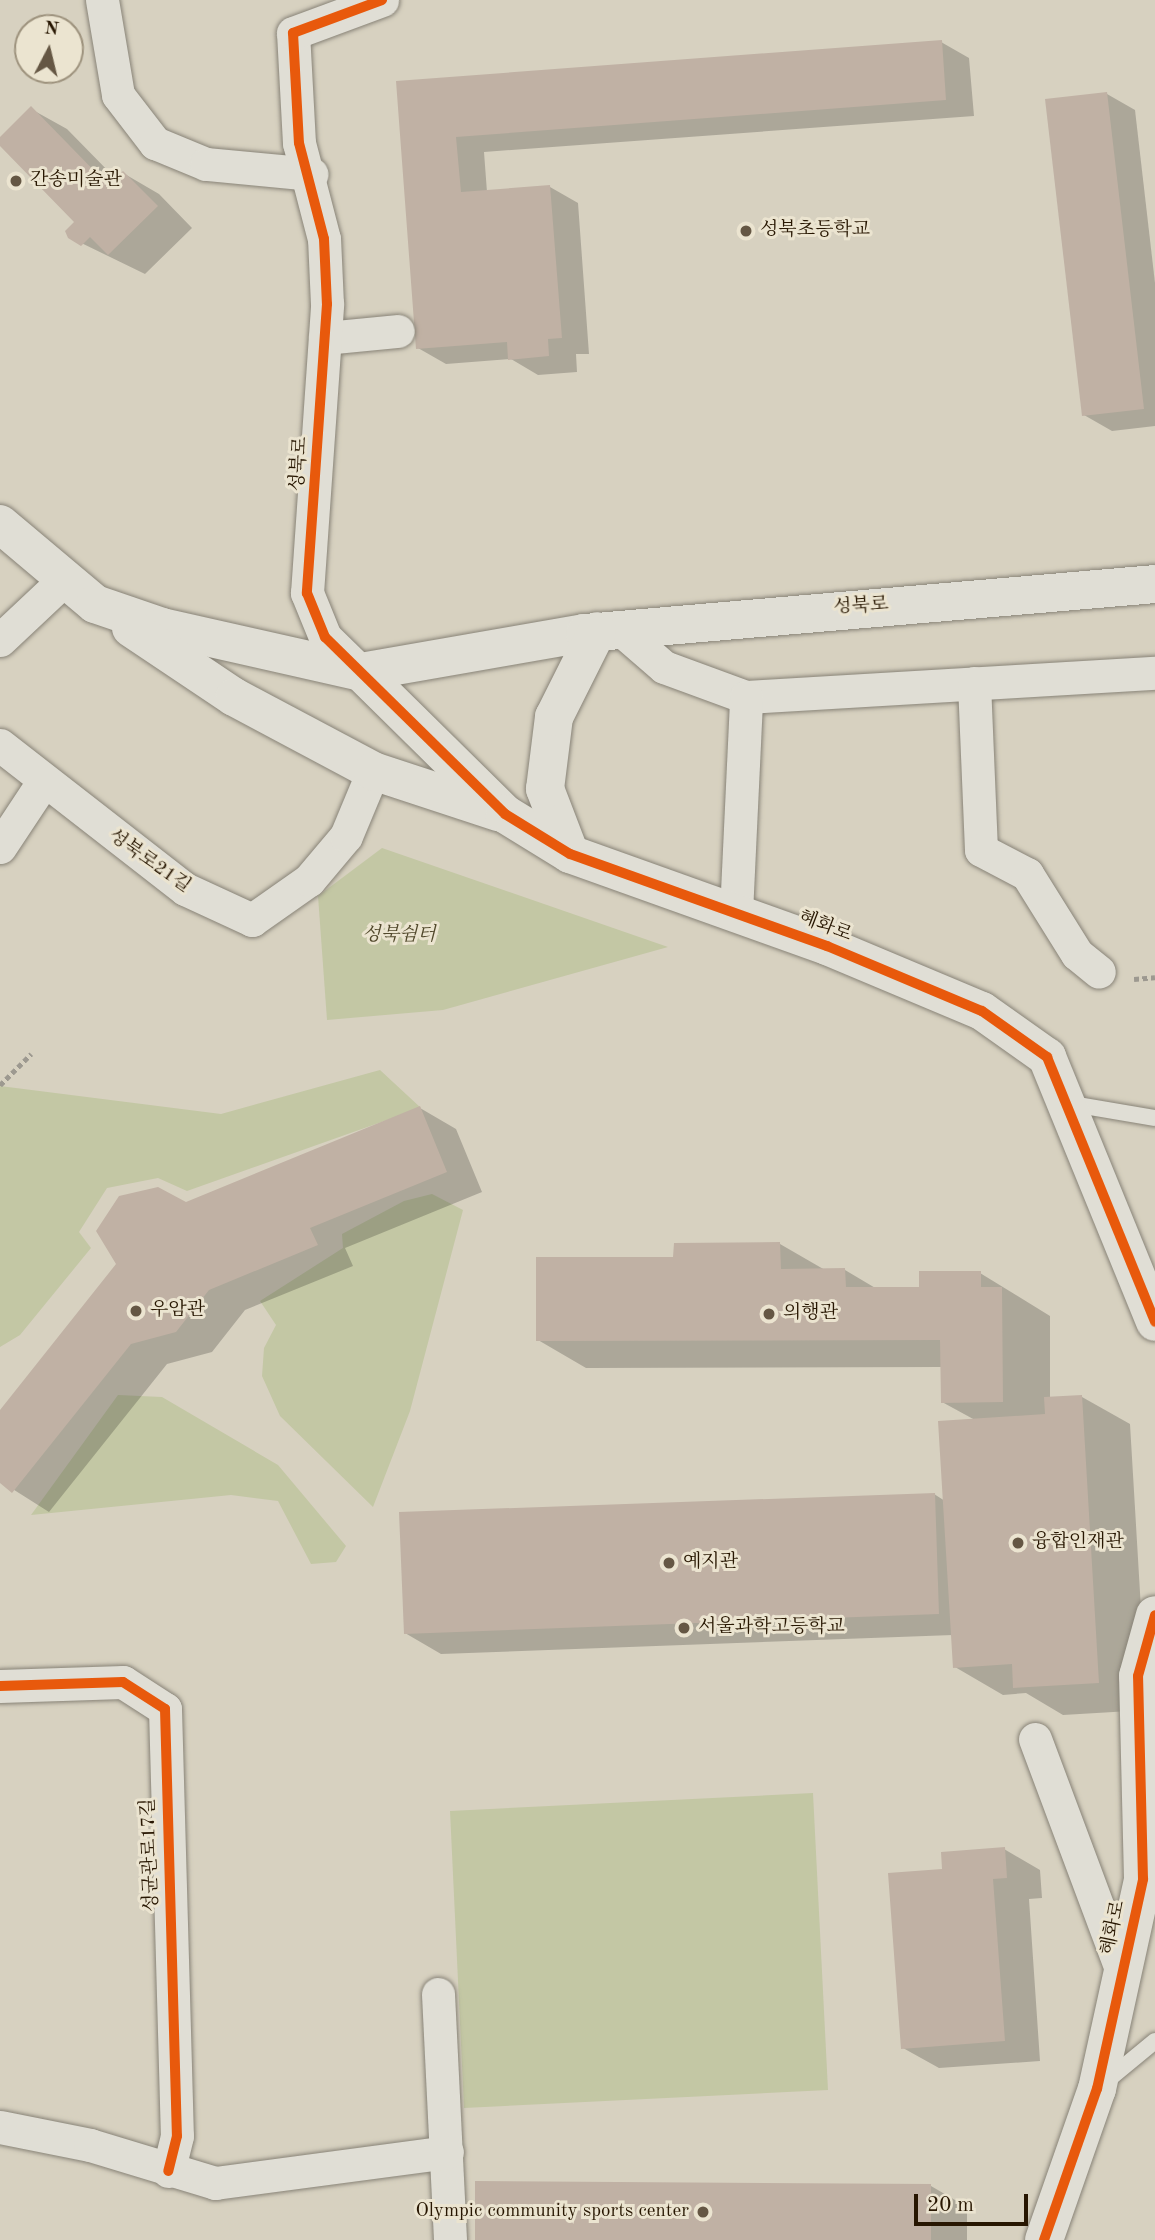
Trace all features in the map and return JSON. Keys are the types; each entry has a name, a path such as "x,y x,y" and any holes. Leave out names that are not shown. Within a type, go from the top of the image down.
{"street":[{"path":"102,0 118,95 155,143 206,164 312,174"},
{"name":"성북로","path":"362,672 324,637 307,593 326,338 324,239 312,174 299,143 293,33 383,0"},
{"path":"326,338 398,331"},
{"name":"성북로","path":"0,524 95,604 162,627 362,672 608,630 1155,584"},
{"path":"0,640 65,579"},
{"path":"95,604 234,697 373,771 505,814"},
{"path":"569,854 545,789 552,729 608,630 664,667 746,697 1155,673"},
{"name":"혜화로","path":"362,672 505,814 569,854 736,913 982,1011 1047,1057 1072,1104 1155,1322"},
{"path":"974,683 981,850 1027,874 1077,954 1099,972"},
{"path":"736,913 746,697"},
{"name":"성북로21길","path":"0,745 43,782 185,889 253,920 309,880 346,836 373,771"},
{"path":"0,847 43,782"},
{"name":"혜화로","path":"1044,2240 1097,2089 1143,1879 1138,1676 1155,1615"},
{"name":"성균관로17길","path":"0,1686 122,1682 165,1709 177,2136 168,2171"},
{"path":"1035,1739 1122,1972"},
{"path":"438,1994 450,2240"},
{"path":"0,2127 90,2145 168,2171 215,2183 447,2152"}],"lane":[{"path":"1072,1104 1155,1118"},
{"path":"1097,2089 1155,2041"}],"path":[{"path":"0,1085 31,1054"}],"green space":[{"name":"성북쉼터","path":"382,848 668,947 443,1010 327,1020 318,896"},
{"path":"380,1070 421,1108 187,1191 158,1178 107,1188 79,1232 91,1248 20,1335 0,1347 0,1086 221,1114"},
{"path":"432,1194 463,1210 410,1411 373,1507 280,1416 262,1376 264,1348 276,1325 260,1301 343,1248 342,1234 404,1201"},
{"path":"118,1395 162,1397 278,1465 346,1546 336,1562 311,1564 278,1501 231,1495 31,1515"},
{"path":"813,1793 828,2090 464,2108 450,1811"}],"building":[{"path":"942,40 946,100 456,137 461,192 550,185 562,338 548,339 549,356 508,360 507,342 416,349 396,81"},
{"path":"1107,92 1144,409 1082,416 1045,99"},
{"name":"간송미술관","path":"31,106 108,185 123,171 158,206 108,255 90,237 81,246 68,238 65,231 74,222 0,146 0,137"},
{"name":"우암관","path":"420,1106 447,1172 310,1228 318,1245 209,1290 176,1332 131,1344 12,1493 0,1483 0,1410 116,1264 96,1231 119,1196 158,1187 186,1202"},
{"name":"의행관","path":"780,1242 781,1269 845,1268 846,1287 919,1287 919,1271 981,1271 981,1287 1002,1287 1003,1402 941,1403 940,1340 536,1341 536,1257 673,1257 674,1243"},
{"name":"융합인재관","path":"1082,1395 1099,1683 1013,1688 1012,1664 953,1668 938,1421 1045,1414 1044,1397"},
{"name":"예지관","path":"935,1493 939,1614 404,1634 399,1512"},
{"path":"1005,1847 1007,1878 993,1879 1005,2041 901,2049 888,1873 942,1869 941,1852"},
{"name":"Olympic community sports center","path":"475,2181 931,2184 931,2240 475,2240"}],"cycle path":[{"path":"382,0 293,33 299,143 324,239 327,304 307,593 325,637 505,814 570,854 827,946 982,1011 1047,1057 1155,1322"},
{"path":"1044,2240 1097,2089 1143,1879 1138,1676 1155,1615"},
{"path":"0,1686 123,1682 165,1709 177,2136 168,2171"}],"place":[{"name":"간송미술관","path":"16,181"},
{"name":"성북초등학교","path":"746,231"},
{"name":"우암관","path":"136,1311"},
{"name":"의행관","path":"769,1314"},
{"name":"융합인재관","path":"1018,1543"},
{"name":"예지관","path":"669,1563"},
{"name":"서울과학고등학교","path":"684,1628"},
{"name":"Olympic community sports center","path":"703,2212"}]}
